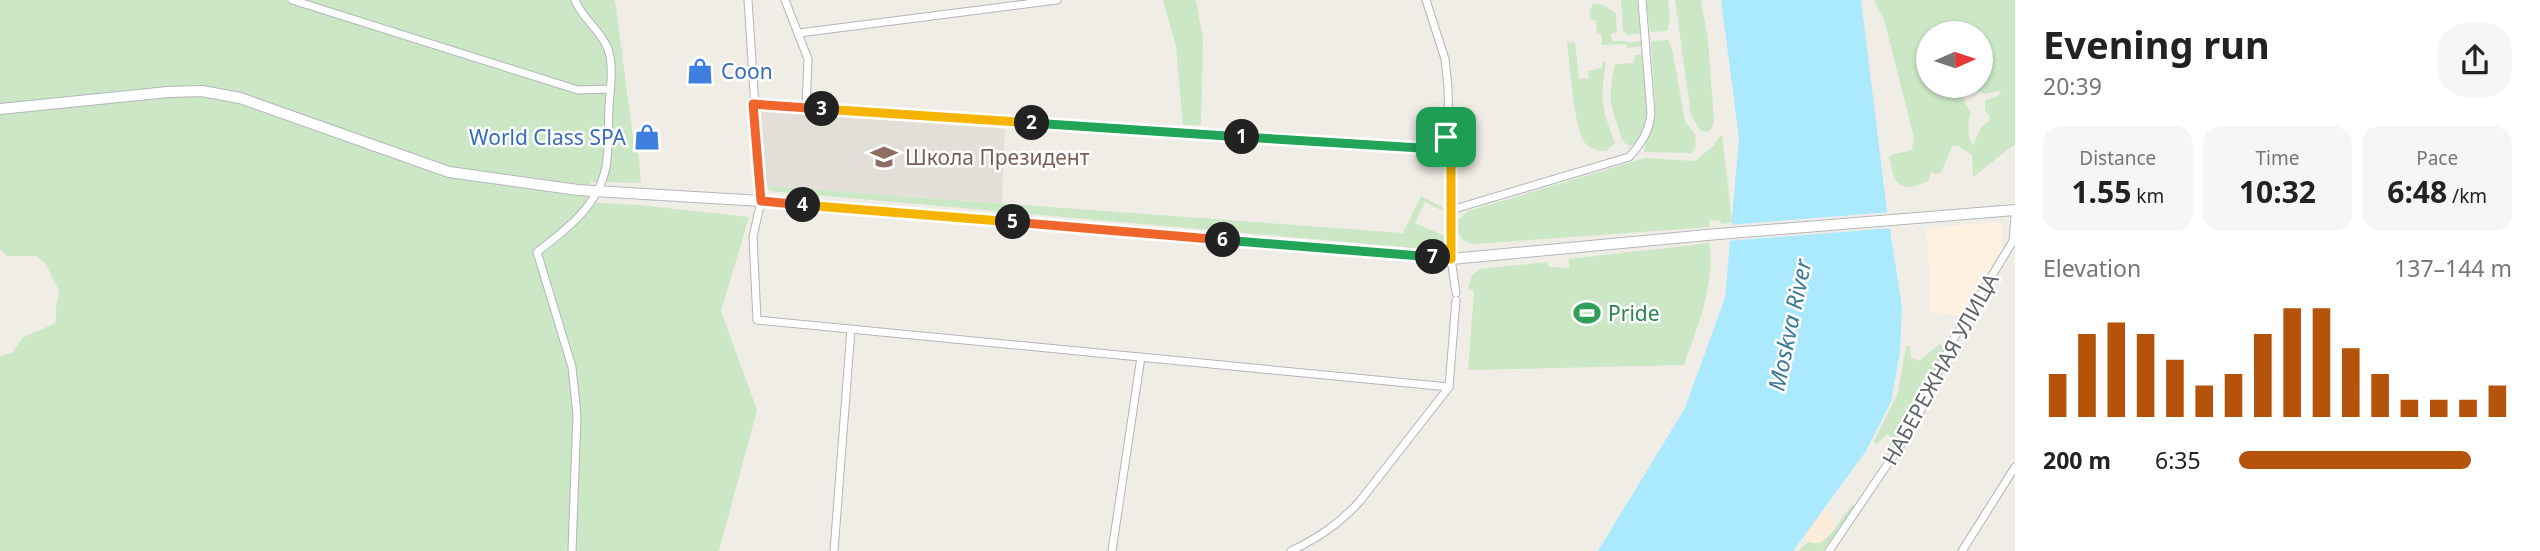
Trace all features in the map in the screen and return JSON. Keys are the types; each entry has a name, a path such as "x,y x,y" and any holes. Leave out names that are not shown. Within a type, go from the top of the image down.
{"main road":[{"path":"0,109 168,92 202,92 240,98 449,172 599,191 761,201 1451,259 2015,210"}],"street":[{"path":"292,0 578,90 610,89"},
{"path":"572,551 577,415 572,367 537,252 587,209 599,191 606,166 610,89 608,50 575,0"},
{"path":"748,0 761,201 753,237 757,320 1449,387"},
{"path":"785,0 807,59 806,108"},
{"path":"799,33 1057,0"},
{"path":"1426,0 1445,59 1450,136"},
{"path":"1451,210 1629,157 1640,145 1650,124 1651,114 1642,0"},
{"path":"753,104 1437,149"},
{"path":"1450,136 1458,139 1462,146 1461,155 1451,162 1439,157 1437,149 1442,139 1450,136"},
{"path":"1291,551 1320,537 1344,519 1449,387 1456,297 1451,259 1451,162"},
{"name":"НАБЕРЕЖНАЯ УЛИЦА","path":"1829,551 1914,425 1953,340 2012,241 2015,217"},
{"path":"834,551 850,329"},
{"path":"1112,551 1140,357"},
{"path":"1962,551 2015,467"}],"shaded area":[{"name":"Школа Президент","path":"760,110 1005,129 1002,203 766,186"},
{"path":"1998,222 2003,225 2001,250 1960,316 1929,312 1930,279 1926,228"}],"green space":[{"path":"0,0 615,0 641,183 591,182 586,202 749,217 721,311 757,410 719,551 0,551 0,356 12,353 23,337 54,324 59,291 45,263 37,256 7,256 0,249"},
{"path":"1163,0 1196,0 1203,39 1201,125 1183,125 1176,47"},
{"path":"1621,0 1637,0 1641,33 1627,35 1623,31"},
{"path":"1646,0 1668,0 1670,18 1667,31 1650,32"},
{"path":"1675,0 1701,0 1708,41 1714,121 1711,130 1706,132 1700,130 1691,115"},
{"path":"1874,0 2015,0 2015,144 1973,177 1972,155 1958,146 1952,146 1941,173 1931,172 1928,181 1910,187 1899,184 1896,180 1889,157 1912,149 1914,138 1884,19"},
{"path":"1593,3 1603,5 1616,13 1617,32 1611,34 1612,41 1641,41 1641,46 1628,48 1626,44 1602,45 1601,34 1597,34 1596,21 1591,19 1589,12"},
{"path":"1668,40 1672,48 1685,121 1695,135 1696,145 1692,153 1644,152 1655,103 1651,41"},
{"path":"1575,42 1579,79 1589,78 1588,71 1602,68 1603,61 1606,62 1603,103 1615,143 1606,151 1587,145 1581,136 1567,43"},
{"path":"1635,55 1643,55 1647,105 1643,130 1638,140 1630,146 1621,137 1612,107 1611,88 1615,64 1634,63"},
{"path":"1722,134 1732,222 1721,224 1720,220 1709,221 1710,227 1474,244 1460,237 1457,230 1456,222 1468,211 1645,158 1695,161 1713,146"},
{"path":"766,186 1403,233 1421,196 1442,207 1443,211 1425,202 1415,223 1447,237 1443,246 1426,249 770,191"},
{"name":"Pride","path":"1709,243 1708,289 1684,365 1468,370 1474,292 1468,289 1472,276 1479,269 1548,262 1549,267 1569,268 1569,259"},
{"path":"1940,344 1944,348 1905,434 1885,462 1891,437 1887,434 1876,445 1874,441 1898,393 1906,346 1910,346 1911,358 1919,361"},
{"path":"1853,504 1856,506 1823,551 1798,551 1808,542 1823,541"}],"sand":[{"path":"1826,508 1831,512 1834,530 1820,543 1808,542 1806,534"}],"water":[{"name":"Moskva River","path":"1721,0 1861,0 1887,211 1902,307 1900,352 1891,402 1866,451 1793,551 1598,551 1685,408 1725,298 1739,138"}],"pier":[{"path":"1891,212 1893,228 1726,241 1728,225"}],"place":[{"name":"Coon","path":"700,71"},
{"name":"World Class SPA","path":"647,137"},
{"name":"Школа Президент","path":"884,157"},
{"name":"Pride","path":"1587,313"}],"route":[{"path":"753,104 1437,149 1439,142 1446,137 1458,139 1462,146 1461,155 1451,162 1451,259 761,201 753,104"}]}
